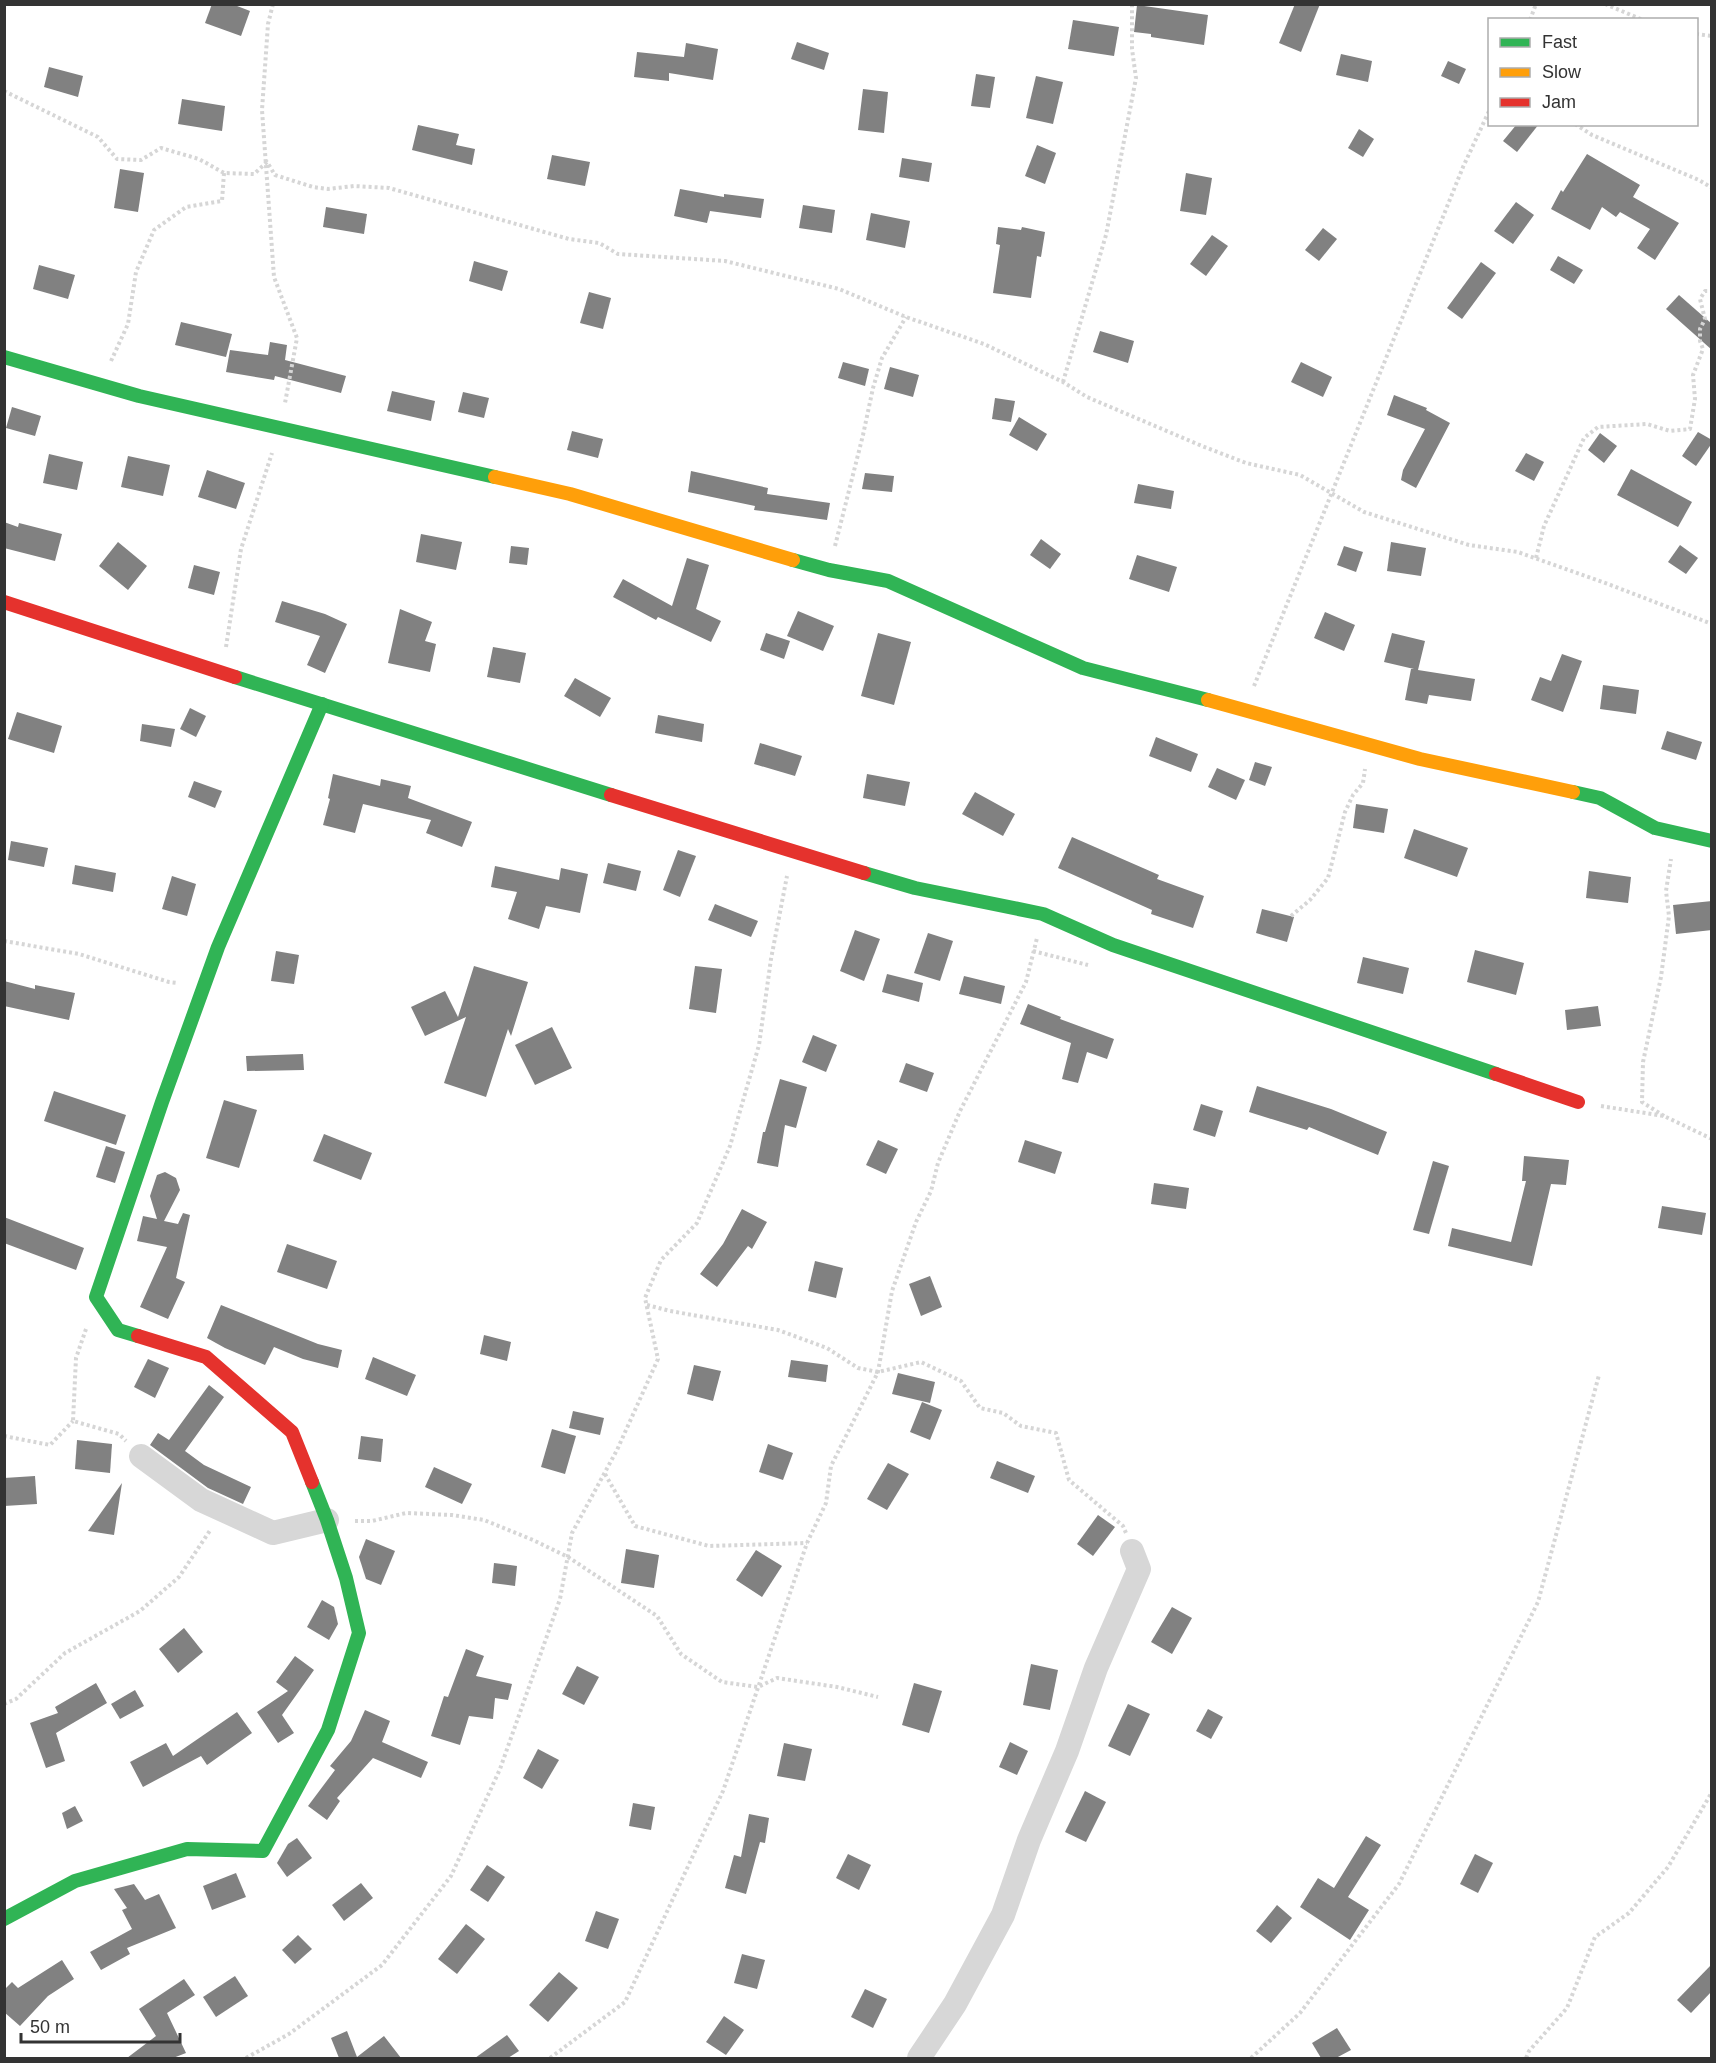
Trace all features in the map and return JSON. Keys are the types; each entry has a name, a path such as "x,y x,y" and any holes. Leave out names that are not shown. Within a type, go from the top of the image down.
{"street":[{"path":"4,357 139,396 570,494 829,570 888,582 1083,668 1245,709 1420,759 1600,798 1655,828 1712,841"},
{"path":"4,603 792,852 915,888 1043,914 1113,945 1578,1102"},
{"path":"4,1919 75,1881 187,1849 263,1851 328,1730 359,1633 346,1578 327,1520 292,1432 206,1357 118,1330 96,1297 218,946 322,704"},
{"path":"141,1456 201,1500 273,1533 327,1520"},
{"path":"919,2058 955,2004 1003,1915 1029,1840 1067,1750 1096,1668 1138,1569 1132,1551"}],"path":[{"path":"221,673 241,549 261,482 281,429 297,338 274,277 262,110 268,24 273,4"},
{"path":"1063,382 1106,235 1136,78 1132,50 1132,4"},
{"path":"1605,4 1637,18"},
{"path":"4,91 98,137 117,159 141,160 161,148 199,159 224,173 254,174 267,162"},
{"path":"1245,709 1463,167 1488,113"},
{"path":"1578,126 1592,135 1699,180 1712,188"},
{"path":"267,162 275,175 313,187 388,188 569,239 599,243 618,254 725,261 838,289 906,317 984,344 1063,382 1087,397 1213,450 1246,463 1300,475 1364,512 1468,545 1518,552 1712,624"},
{"path":"82,380 112,361 128,324 136,272 153,230 186,207 222,201 224,173"},
{"path":"1536,558 1544,526 1584,438 1598,427 1647,424 1670,431 1690,429 1695,399 1693,375 1703,349 1700,329 1705,319 1700,299 1704,291 1712,291"},
{"path":"829,570 882,358 906,317"},
{"path":"1291,916 1310,900 1328,878 1345,812 1353,795 1363,783 1366,767"},
{"path":"1676,833 1666,891 1670,916 1643,1062 1642,1102 1664,1116 1712,1139"},
{"path":"246,2058 289,2034 382,1965 451,1876 500,1769 560,1599 572,1533 605,1473 658,1359 645,1298 661,1260 697,1223 730,1146 759,1045 771,959 792,852"},
{"path":"550,2058 626,2002 723,1791 807,1543 826,1503 831,1466 878,1371 892,1291 916,1222 931,1191 938,1163 960,1111 1026,982 1043,914"},
{"path":"4,941 79,954 169,982 204,985"},
{"path":"1578,1102 1664,1116"},
{"path":"4,1436 50,1445 73,1421 76,1358 96,1297"},
{"path":"646,1305 778,1330 827,1348 858,1368 878,1371 921,1362 961,1381 980,1408 1003,1413 1021,1426 1056,1433 1069,1480 1123,1526 1132,1551"},
{"path":"1251,2058 1300,2013 1399,1884 1538,1602 1599,1375"},
{"path":"73,1421 119,1434 141,1456"},
{"path":"605,1473 635,1526 709,1546 807,1543"},
{"path":"4,1704 16,1699 65,1653 140,1611 179,1577 223,1510"},
{"path":"327,1520 372,1521 406,1513 452,1515 484,1520 568,1557 657,1616 681,1654 722,1682 758,1687 777,1678 837,1687 878,1697"},
{"path":"1527,2058 1529,2051 1567,2008 1595,1937 1629,1913 1668,1867 1712,1792"}],"building":[{"path":"212,4 232,4 250,11 241,36 205,23"},
{"path":"1295,4 1320,4 1301,52 1279,43"},
{"path":"1137,5 1208,15 1204,45 1151,37 1151,34 1134,32"},
{"path":"1073,20 1119,27 1114,56 1068,49"},
{"path":"797,42 829,53 824,70 791,59"},
{"path":"686,43 718,49 713,80 669,73 669,81 634,77 637,52 684,57"},
{"path":"1341,54 1372,61 1368,82 1336,75"},
{"path":"1448,61 1466,69 1459,84 1441,76"},
{"path":"49,67 83,76 78,97 44,87"},
{"path":"976,74 995,77 990,108 971,106"},
{"path":"1036,76 1063,82 1053,124 1026,118"},
{"path":"863,89 888,92 884,133 858,130"},
{"path":"182,99 225,106 222,131 178,124"},
{"path":"418,125 459,134 456,145 475,149 472,165 412,150"},
{"path":"1515,126 1537,126 1517,152 1503,141"},
{"path":"1359,129 1374,139 1363,157 1348,148"},
{"path":"1037,145 1056,153 1045,184 1025,176"},
{"path":"1587,154 1640,185 1633,197 1679,223 1655,260 1637,248 1650,229 1620,212 1616,217 1602,207 1590,230 1551,209 1561,190 1563,192"},
{"path":"552,155 590,162 585,186 547,179"},
{"path":"902,158 932,163 929,182 899,177"},
{"path":"120,169 144,173 138,212 114,208"},
{"path":"1186,173 1212,178 1206,215 1180,211"},
{"path":"680,189 724,197 724,194 764,199 761,218 710,211 707,223 674,216"},
{"path":"1516,202 1534,215 1513,244 1494,231"},
{"path":"803,205 835,210 832,233 799,228"},
{"path":"326,207 367,214 364,234 323,227"},
{"path":"871,213 910,221 905,248 866,240"},
{"path":"998,227 1021,230 1022,227 1045,232 1041,257 1037,256 1031,298 993,293 1000,245 996,244"},
{"path":"1323,228 1337,239 1319,261 1305,250"},
{"path":"1212,235 1228,246 1206,276 1190,264"},
{"path":"1558,256 1583,270 1574,284 1550,270"},
{"path":"474,261 508,271 502,291 469,281"},
{"path":"1481,262 1496,273 1462,319 1447,308"},
{"path":"39,265 75,275 68,299 33,289"},
{"path":"589,292 611,298 603,329 580,323"},
{"path":"1679,295 1712,324 1712,350 1666,309"},
{"path":"181,322 232,334 226,357 175,345"},
{"path":"1100,331 1134,341 1128,363 1093,352"},
{"path":"270,342 287,345 285,360 346,376 341,393 275,376 274,380 226,372 230,350 268,355"},
{"path":"843,362 869,369 865,386 838,378"},
{"path":"1301,362 1332,377 1323,397 1291,382"},
{"path":"890,367 919,375 913,397 884,389"},
{"path":"392,391 435,401 431,421 387,411"},
{"path":"463,392 489,398 484,418 458,412"},
{"path":"1394,395 1427,408 1426,410 1450,423 1416,488 1401,480 1403,470 1425,429 1387,415"},
{"path":"995,398 1015,401 1011,422 992,419"},
{"path":"12,407 41,416 35,436 6,428"},
{"path":"1019,417 1047,434 1037,451 1009,435"},
{"path":"572,431 603,439 598,458 567,450"},
{"path":"1698,432 1712,440 1712,443 1696,466 1682,456"},
{"path":"1600,433 1617,446 1604,463 1588,450"},
{"path":"1526,453 1544,462 1534,481 1515,471"},
{"path":"49,454 83,462 77,490 43,483"},
{"path":"128,456 170,465 163,496 121,487"},
{"path":"1631,469 1692,502 1678,527 1617,495"},
{"path":"207,470 245,483 236,509 198,497"},
{"path":"691,471 768,488 767,494 830,503 827,520 754,510 755,506 688,492"},
{"path":"865,473 894,476 892,492 862,489"},
{"path":"1138,484 1174,491 1171,509 1134,503"},
{"path":"4,522 18,527 19,523 62,534 55,561 4,548"},
{"path":"421,534 462,542 456,570 416,562"},
{"path":"1041,539 1061,554 1050,569 1030,555"},
{"path":"118,542 147,566 128,590 99,566"},
{"path":"1391,542 1426,548 1421,576 1387,571"},
{"path":"1680,545 1698,558 1686,574 1668,562"},
{"path":"511,546 529,548 527,565 509,563"},
{"path":"1344,546 1363,552 1356,572 1337,565"},
{"path":"1137,555 1177,567 1169,592 1129,579"},
{"path":"687,558 709,565 696,609 721,621 711,642 658,617 656,620 613,597 623,579 672,606"},
{"path":"194,565 220,572 214,595 188,588"},
{"path":"282,601 325,614 347,624 325,673 307,665 320,636 275,622"},
{"path":"400,609 432,622 425,641 436,644 430,672 388,663"},
{"path":"798,611 834,626 823,651 787,636"},
{"path":"1325,612 1355,625 1344,651 1314,638"},
{"path":"766,633 790,641 784,659 760,650"},
{"path":"878,633 911,642 894,705 861,696"},
{"path":"1392,633 1425,641 1418,670 1475,679 1471,701 1429,695 1427,704 1405,700 1411,669 1414,669 1384,662"},
{"path":"493,647 526,653 520,683 487,677"},
{"path":"1562,654 1582,661 1563,712 1531,700 1540,677 1551,681"},
{"path":"575,678 611,698 600,717 564,696"},
{"path":"1603,685 1639,690 1636,714 1600,709"},
{"path":"190,708 206,716 196,737 180,729"},
{"path":"17,712 62,726 54,753 8,739"},
{"path":"658,715 704,724 702,742 655,733"},
{"path":"142,724 175,729 171,747 140,741"},
{"path":"1667,731 1702,742 1696,760 1661,749"},
{"path":"1156,737 1198,754 1191,772 1149,756"},
{"path":"760,743 802,756 795,776 754,764"},
{"path":"1255,762 1272,767 1265,786 1249,780"},
{"path":"1217,768 1245,780 1236,800 1208,787"},
{"path":"333,774 380,786 381,779 411,786 408,798 472,822 462,847 426,833 431,820 363,804 355,833 323,825 330,799 328,798"},
{"path":"867,774 910,782 905,806 863,798"},
{"path":"194,781 222,791 215,808 188,797"},
{"path":"975,792 1015,814 1003,836 962,814"},
{"path":"1356,804 1388,809 1384,833 1353,828"},
{"path":"1414,829 1468,848 1457,877 1404,858"},
{"path":"1072,837 1159,875 1157,879 1204,896 1193,928 1151,914 1152,910 1058,868"},
{"path":"11,841 48,848 44,867 8,860"},
{"path":"678,850 696,856 680,897 663,890"},
{"path":"608,863 641,871 636,891 603,883"},
{"path":"75,865 116,873 113,892 72,884"},
{"path":"495,866 559,880 561,868 588,874 580,913 546,906 539,929 508,919 517,892 491,887"},
{"path":"1589,871 1631,877 1628,903 1586,898"},
{"path":"172,876 196,884 187,916 162,909"},
{"path":"1712,901 1712,930 1676,934 1673,905"},
{"path":"715,904 758,921 751,937 708,920"},
{"path":"1262,909 1294,917 1287,942 1256,933"},
{"path":"855,930 880,939 864,981 840,971"},
{"path":"928,933 953,941 940,981 914,973"},
{"path":"1475,950 1524,963 1516,995 1467,982"},
{"path":"276,951 299,955 294,984 271,981"},
{"path":"1363,957 1409,968 1403,994 1357,983"},
{"path":"474,966 528,982 511,1036 508,1029 486,1097 444,1083 466,1017 425,1036 411,1007 445,991 458,1017"},
{"path":"695,966 722,969 716,1013 689,1009"},
{"path":"887,974 923,983 919,1002 882,992"},
{"path":"964,976 1005,986 1001,1004 959,994"},
{"path":"4,981 35,989 35,985 75,993 69,1020 4,1006"},
{"path":"1028,1004 1061,1017 1060,1019 1114,1039 1107,1059 1087,1052 1078,1083 1062,1079 1071,1043 1020,1024"},
{"path":"1598,1006 1601,1026 1567,1030 1565,1010"},
{"path":"552,1027 572,1068 535,1085 515,1045"},
{"path":"813,1035 837,1045 826,1072 802,1062"},
{"path":"303,1054 304,1070 247,1071 246,1056"},
{"path":"906,1063 934,1073 927,1092 899,1082"},
{"path":"780,1079 807,1087 796,1128 785,1125 778,1167 757,1163 763,1132 765,1132"},
{"path":"1257,1086 1331,1109 1387,1132 1378,1155 1309,1127 1307,1130 1249,1112"},
{"path":"54,1091 126,1115 116,1145 44,1121"},
{"path":"224,1100 257,1110 239,1168 206,1158"},
{"path":"1201,1104 1223,1111 1215,1137 1193,1130"},
{"path":"324,1134 372,1153 361,1180 313,1161"},
{"path":"878,1140 898,1149 886,1174 866,1165"},
{"path":"1025,1140 1062,1152 1055,1174 1018,1162"},
{"path":"106,1146 125,1152 115,1183 96,1177"},
{"path":"1524,1156 1569,1160 1566,1185 1551,1184 1532,1266 1448,1246 1452,1228 1511,1242 1526,1181 1522,1181"},
{"path":"1433,1161 1449,1166 1429,1234 1413,1230"},
{"path":"165,1172 176,1178 180,1190 164,1221 178,1224 183,1213 190,1215 176,1278 185,1282 168,1319 140,1307 167,1247 137,1241 143,1216 157,1219 150,1196 157,1175"},
{"path":"1154,1183 1189,1188 1186,1209 1151,1204"},
{"path":"1662,1206 1706,1213 1702,1235 1658,1228"},
{"path":"742,1209 767,1222 752,1249 748,1246 717,1287 700,1274 723,1244"},
{"path":"4,1217 84,1248 76,1270 4,1243"},
{"path":"287,1244 337,1261 327,1289 277,1272"},
{"path":"815,1261 843,1268 836,1298 808,1291"},
{"path":"930,1276 942,1307 921,1316 909,1284"},
{"path":"221,1305 318,1344 342,1350 338,1368 303,1359 274,1347 265,1365 225,1348 207,1338"},
{"path":"484,1335 511,1342 507,1361 480,1354"},
{"path":"373,1357 416,1375 407,1396 365,1379"},
{"path":"148,1359 169,1368 155,1398 134,1387"},
{"path":"791,1360 828,1365 826,1382 788,1377"},
{"path":"694,1365 721,1371 713,1401 687,1394"},
{"path":"898,1373 935,1382 930,1403 892,1394"},
{"path":"209,1385 224,1397 185,1451 204,1465 251,1487 243,1504 208,1488 150,1445 158,1433 169,1440"},
{"path":"922,1402 942,1410 930,1440 910,1432"},
{"path":"573,1411 604,1418 600,1435 569,1428"},
{"path":"552,1429 576,1436 565,1474 541,1467"},
{"path":"361,1436 383,1439 381,1462 358,1459"},
{"path":"77,1440 112,1444 110,1473 75,1469"},
{"path":"768,1444 793,1453 783,1480 759,1472"},
{"path":"997,1461 1035,1476 1028,1493 990,1478"},
{"path":"888,1463 909,1474 887,1510 867,1499"},
{"path":"434,1467 472,1484 462,1504 425,1487"},
{"path":"35,1476 37,1504 4,1506 4,1478"},
{"path":"122,1483 114,1535 88,1531"},
{"path":"1098,1515 1115,1527 1093,1556 1077,1544"},
{"path":"366,1539 395,1551 381,1585 366,1579 359,1557"},
{"path":"626,1549 659,1555 654,1588 621,1583"},
{"path":"756,1550 782,1566 762,1597 736,1580"},
{"path":"494,1563 517,1566 515,1586 492,1583"},
{"path":"322,1600 334,1607 338,1624 329,1640 307,1627"},
{"path":"1172,1607 1192,1618 1172,1654 1151,1642"},
{"path":"184,1628 203,1652 178,1673 159,1649"},
{"path":"466,1649 484,1656 476,1676 512,1684 508,1700 495,1698 493,1719 469,1716 460,1745 431,1736 444,1696 448,1697"},
{"path":"295,1656 314,1670 282,1715 294,1733 278,1743 257,1712 288,1691 276,1682"},
{"path":"1031,1664 1058,1670 1050,1710 1023,1705"},
{"path":"577,1666 599,1677 584,1705 562,1694"},
{"path":"96,1683 107,1703 56,1733 65,1761 46,1768 30,1723 58,1713 55,1707"},
{"path":"914,1683 942,1691 929,1733 902,1725"},
{"path":"135,1690 144,1706 120,1719 111,1704"},
{"path":"1128,1704 1150,1714 1130,1756 1108,1746"},
{"path":"1208,1709 1223,1717 1211,1739 1196,1731"},
{"path":"365,1710 390,1721 382,1742 428,1762 421,1778 373,1758 337,1798 340,1801 327,1820 308,1806 335,1770 330,1766 351,1741"},
{"path":"237,1712 252,1733 207,1765 201,1756 143,1787 130,1762 166,1743 173,1756"},
{"path":"1010,1742 1028,1751 1017,1775 999,1767"},
{"path":"784,1743 812,1749 805,1781 777,1776"},
{"path":"538,1749 559,1760 542,1789 523,1778"},
{"path":"1085,1791 1106,1802 1086,1842 1065,1832"},
{"path":"633,1803 655,1807 651,1830 629,1826"},
{"path":"75,1806 83,1821 67,1829 62,1813"},
{"path":"749,1814 769,1818 765,1843 760,1842 746,1894 725,1888 734,1855 741,1857"},
{"path":"1366,1836 1381,1845 1348,1897 1369,1910 1350,1940 1300,1907 1318,1878 1334,1888"},
{"path":"297,1838 312,1858 287,1877 277,1863 288,1844"},
{"path":"848,1854 871,1865 859,1890 836,1878"},
{"path":"1475,1854 1493,1863 1478,1893 1460,1884"},
{"path":"487,1865 505,1877 488,1902 470,1890"},
{"path":"236,1873 246,1897 212,1910 203,1886"},
{"path":"361,1883 373,1898 344,1921 332,1905"},
{"path":"134,1884 145,1900 159,1894 176,1928 127,1948 130,1954 101,1970 90,1952 132,1929 122,1910 127,1908 114,1889"},
{"path":"1277,1905 1292,1918 1271,1943 1256,1931"},
{"path":"596,1911 619,1919 608,1949 585,1941"},
{"path":"466,1924 485,1939 457,1974 438,1959"},
{"path":"298,1935 312,1949 295,1964 282,1950"},
{"path":"742,1954 765,1960 757,1989 734,1983"},
{"path":"62,1960 74,1979 48,1996 20,2026 4,2012 4,1990 12,1982 18,1988"},
{"path":"1712,1964 1712,1991 1691,2013 1677,2000"},
{"path":"559,1972 578,1988 548,2022 529,2005"},
{"path":"235,1976 248,1996 216,2017 203,1997"},
{"path":"184,1979 195,1995 167,2013 186,2053 173,2058 127,2058 156,2036 139,2009"},
{"path":"865,1989 887,1999 873,2028 851,2017"},
{"path":"724,2016 744,2030 726,2055 706,2042"},
{"path":"1337,2028 1351,2050 1336,2058 1321,2058 1312,2043"},
{"path":"347,2031 357,2057 384,2036 401,2058 339,2058 331,2038"},
{"path":"507,2035 519,2051 508,2058 475,2058"}],"traffic: fast":[{"path":"4,357 139,396 495,477"},
{"path":"793,560 829,570 888,581 1083,668 1208,700"},
{"path":"235,677 611,795"},
{"path":"138,1336 118,1330 96,1297 162,1102 218,947 322,704"},
{"path":"1573,792 1600,798 1655,828 1712,841"},
{"path":"864,873 915,888 1043,914 1113,945 1496,1074"},
{"path":"4,1919 75,1881 187,1849 263,1851 328,1730 359,1633 346,1578 312,1482"}],"traffic: slow":[{"path":"495,477 570,494 793,560"},
{"path":"1208,700 1420,759 1573,792"}],"traffic: jam":[{"path":"4,602 235,677"},
{"path":"611,795 864,873"},
{"path":"1496,1074 1578,1102"},
{"path":"138,1336 206,1357 292,1432 312,1482"}]}
